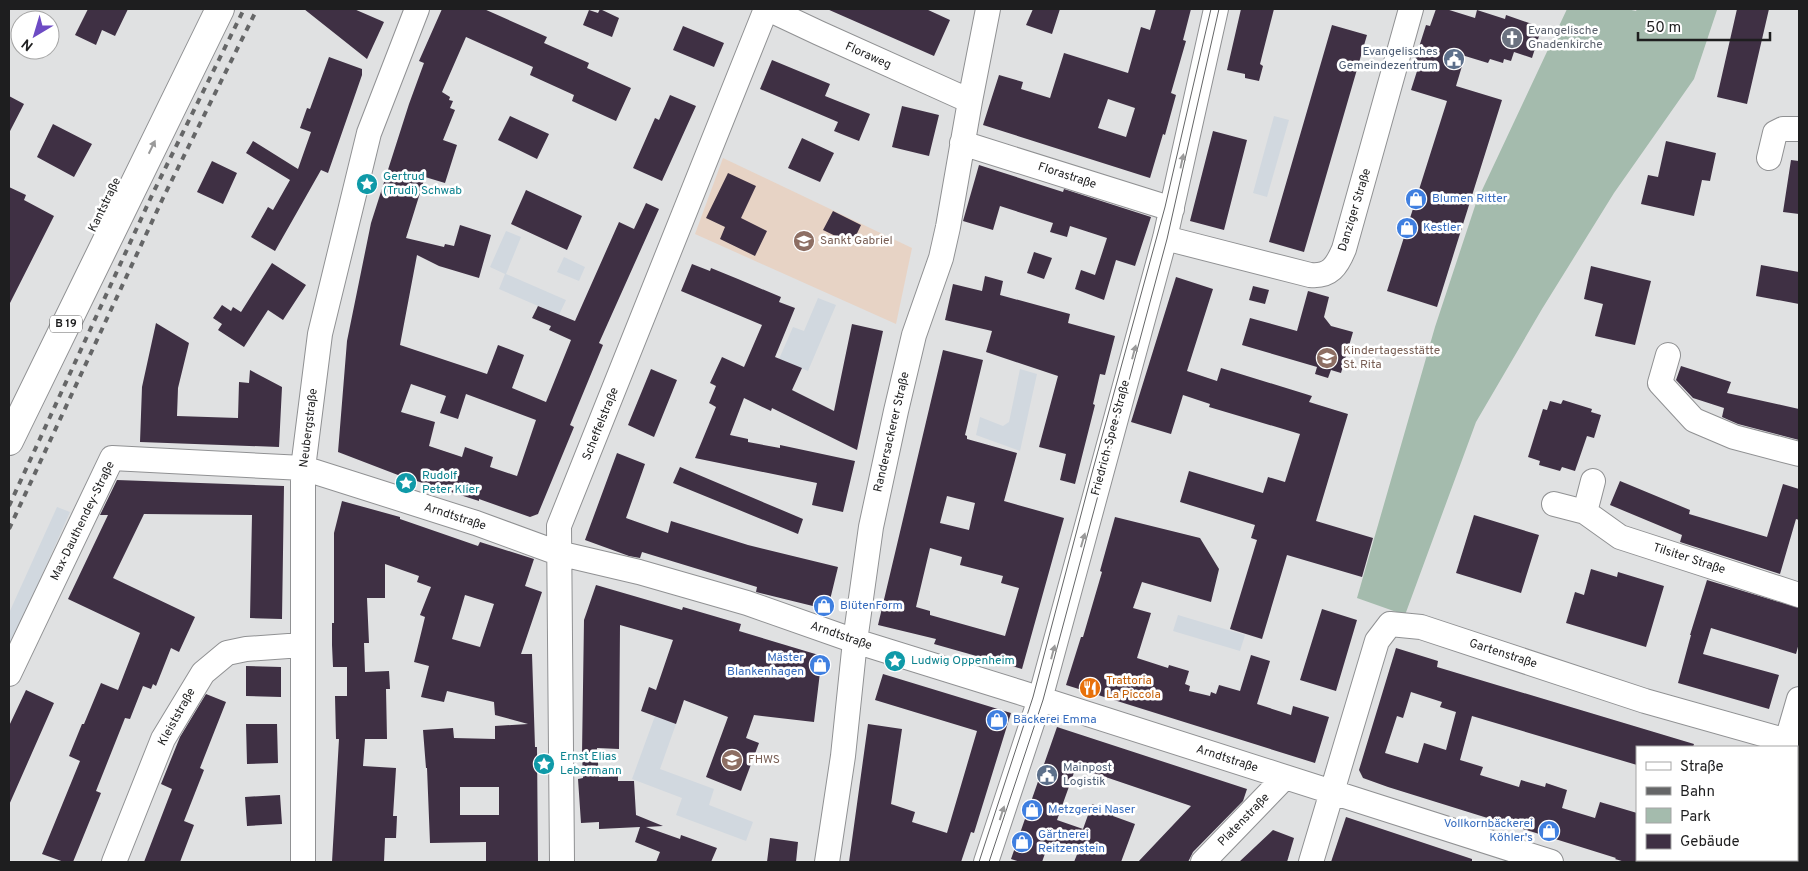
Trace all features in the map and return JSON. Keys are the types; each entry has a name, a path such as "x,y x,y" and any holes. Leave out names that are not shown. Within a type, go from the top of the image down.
{"main road":[{"name":"Kantstraße","path":"9,401 201,9"},
{"name":"B 19","path":"9,441 220,9"}],"street":[{"name":"Neubergstraße","path":"303,862 303,468 320,334 369,132 417,9"},
{"name":"Floraweg","path":"767,9 970,101"},
{"name":"Scheffelstraße","path":"562,862 559,526 767,9"},
{"name":"Randersackerer Straße","path":"827,862 843,756 855,641 871,527 914,335 941,258 988,9"},
{"name":"Friedrich-Spee-Straße","path":"986,862 1040,699 1165,238 1216,9"},
{"name":"Danziger Straße","path":"1165,238 1310,275 1324,274 1335,268 1344,249 1411,9"},
{"path":"1769,158 1775,133 1783,129 1799,130"},
{"name":"Florastraße","path":"962,143 1172,209"},
{"path":"1668,355 1660,383 1694,420 1734,437 1799,454"},
{"name":"Max-Dauthendey-Straße","path":"9,674 112,458 303,468"},
{"name":"Arndtstraße","path":"303,468 476,523 558,554 639,572 747,604 855,641 1551,862"},
{"path":"1585,512 1593,481"},
{"name":"Tilsiter Straße","path":"1554,504 1585,512 1620,537 1799,595"},
{"name":"Gartenstraße","path":"1332,792 1377,641 1390,624 1421,628 1645,701 1786,744"},
{"name":"Kleiststraße","path":"114,862 163,739 203,673 227,653 246,649 302,645"},
{"path":"1786,744 1799,699"},
{"name":"Platenstraße","path":"1203,862 1285,778"},
{"path":"1311,862 1332,792"}],"shaded area":[{"path":"1274,116 1289,120 1267,197 1253,193"},
{"name":"Sankt Gabriel","path":"723,158 912,248 896,324 695,234"},
{"path":"506,231 521,237 506,274 566,300 559,315 499,289 505,274 490,267"},
{"path":"564,257 585,267 579,281 557,272"},
{"path":"818,298 836,305 808,371 779,359 793,327 804,331"},
{"path":"1020,369 1037,374 1020,451 976,435 980,417 1003,426 1009,422"},
{"path":"57,507 70,512 9,649 9,613"},
{"path":"1178,615 1245,635 1240,651 1173,631"},
{"path":"655,716 676,724 660,769 714,789 709,805 753,822 746,841 676,815 682,798 632,779"}],"green space":[{"path":"1567,9 1627,9 1636,11 1637,9 1717,10 1694,79 1614,193 1542,309 1476,422 1405,615 1357,598 1435,327 1476,203"}],"building":[{"path":"88,9 128,9 115,36 102,30 96,45 75,35"},
{"path":"304,9 354,9 384,22 367,59"},
{"path":"442,9 484,9 547,37 544,43 589,63 587,68 631,88 616,121 572,101 574,95 530,75 533,67 466,37 442,92 450,97 449,100 453,101 450,108 455,110 443,140 457,145 445,183 425,177 406,238 444,247 445,244 454,246 460,225 491,235 479,278 439,266 417,255 400,345 487,374 498,345 524,355 512,388 546,402 571,340 549,330 551,326 532,318 538,306 575,321 619,222 634,229 646,203 659,209 599,343 603,345 570,425 574,427 538,514 530,517 479,499 479,501 398,475 338,452 347,341 371,223 424,63 419,61","holes":["411,384 446,396 440,413 458,419 466,394 536,420 517,476 490,467 493,457 465,447 462,457 429,446 435,422 401,412"]},
{"path":"600,9 619,18 612,37 583,25 589,10 598,13"},
{"path":"827,9 926,9 950,20 934,56"},
{"path":"1033,9 1060,9 1052,34 1026,25"},
{"path":"1156,9 1191,9 1183,40 1186,41 1171,93 1176,95 1150,178 983,125 999,75 1023,82 1021,89 1050,98 1064,53 1128,73 1141,27 1150,30","holes":["1108,99 1135,108 1126,137 1098,128"]},
{"path":"1241,9 1274,9 1260,64 1263,66 1259,81 1245,78 1245,74 1227,70"},
{"path":"1436,9 1446,9 1475,18 1477,10 1505,19 1506,15 1535,25 1533,30 1540,33 1532,58 1514,52 1511,61 1504,59 1503,63 1490,59 1488,63 1465,56 1456,86 1502,100 1437,307 1387,291 1447,101 1411,90 1418,68 1413,66 1426,25 1430,26"},
{"path":"1737,9 1769,9 1747,104 1717,97"},
{"path":"1332,25 1367,35 1304,252 1269,242"},
{"path":"683,26 724,43 714,67 673,50"},
{"path":"329,57 362,69 362,75 328,173 321,170 275,251 251,237 268,207 273,210 290,180 246,153 253,141 298,169 311,132 300,128 307,108 310,109"},
{"path":"772,60 830,84 825,96 870,114 859,141 834,131 838,122 760,89"},
{"path":"670,95 696,106 662,181 633,168 655,118 659,120"},
{"path":"9,96 24,104 9,133"},
{"path":"902,106 939,115 929,156 892,147"},
{"path":"510,116 549,134 537,159 498,140"},
{"path":"53,124 92,144 74,177 37,157"},
{"path":"1213,131 1247,140 1224,230 1190,221"},
{"path":"802,138 834,153 820,182 788,168"},
{"path":"1666,141 1716,153 1710,181 1702,180 1694,216 1641,204 1648,175 1658,177"},
{"path":"1791,160 1799,161 1799,214 1783,212"},
{"path":"212,161 237,173 223,204 197,192"},
{"path":"979,165 1063,192 1064,189 1151,217 1135,266 1116,260 1104,300 1075,289 1081,270 1095,275 1107,238 1070,226 1067,237 1050,232 1053,223 1000,206 993,230 963,221"},
{"path":"728,173 756,186 741,218 767,231 755,256 720,239 725,227 706,218"},
{"path":"9,187 26,195 24,200 54,216 9,305"},
{"path":"526,190 582,216 567,250 511,224"},
{"path":"833,211 861,225 852,244 823,230"},
{"path":"1034,252 1052,258 1044,279 1027,273"},
{"path":"272,263 306,285 283,320 268,310 244,347 218,330 222,324 213,318 222,305 231,311 233,307 241,312"},
{"path":"692,264 710,271 711,268 781,297 779,302 795,308 775,357 802,368 792,390 834,411 852,324 883,331 857,450 772,408 771,411 744,398 730,435 748,439 748,442 780,448 780,445 855,461 843,512 812,505 817,483 695,458 716,407 709,403 716,386 710,383 722,357 744,367 762,325 681,291"},
{"path":"1761,265 1799,272 1799,304 1756,296"},
{"path":"1591,266 1651,281 1635,345 1595,336 1603,304 1584,299"},
{"path":"985,276 1003,281 1000,295 1070,314 1068,323 1115,336 1105,375 1100,374 1093,404 1095,405 1075,484 1060,480 1066,454 1039,447 1058,376 986,352 992,331 945,320 953,284 982,291"},
{"path":"1176,277 1213,289 1187,371 1217,381 1221,368 1312,396 1309,402 1348,414 1316,521 1373,538 1362,577 1287,555 1262,639 1230,629 1257,540 1251,538 1255,525 1180,502 1189,471 1263,493 1268,477 1285,482 1300,434 1209,407 1210,404 1183,395 1171,434 1131,422"},
{"path":"1253,286 1269,290 1265,304 1249,300"},
{"path":"1308,291 1329,297 1324,317 1331,326 1353,332 1341,373 1331,370 1328,378 1315,374 1317,367 1242,345 1250,318 1297,331"},
{"path":"156,323 189,343 178,388 177,416 238,418 239,382 249,383 250,370 282,387 279,447 140,442 142,387"},
{"path":"943,350 983,360 965,435 967,439 1017,453 1004,501 1064,518 1022,669 934,644 936,639 878,625","holes":["947,496 975,503 969,530 940,523","930,548 962,557 960,565 1003,576 1001,583 1019,588 1005,636 930,615 930,611 916,607"]},
{"path":"1681,366 1731,382 1727,393 1799,409 1799,440 1738,424 1722,417 1724,408 1693,398 1676,380"},
{"path":"651,369 677,380 654,437 628,425"},
{"path":"1563,400 1592,409 1591,412 1601,415 1594,438 1587,436 1575,471 1562,467 1560,471 1539,465 1540,461 1528,457 1543,409 1547,410 1550,401 1561,404"},
{"path":"617,453 645,464 626,518 668,533 671,521 748,545 838,567 829,604 821,608 756,592 757,587 642,552 640,558 629,556 585,540"},
{"path":"680,467 803,519 798,534 673,483"},
{"path":"117,480 284,486 282,619 250,618 252,515 144,514 113,578 195,617 179,652 171,648 156,686 153,684 151,689 143,686 130,719 125,718 96,791 101,793 73,862 64,862 42,854 80,761 69,756 101,683 118,690 140,633 68,599 108,515 100,515"},
{"path":"1620,481 1690,510 1689,514 1767,537 1783,484 1799,489 1799,520 1796,519 1780,574 1680,542 1682,535 1610,505"},
{"path":"342,501 400,517 400,519 478,546 480,542 534,559 525,586 542,592 521,654 532,654 535,747 537,747 538,862 486,862 486,842 430,843 427,768 423,730 453,728 454,738 495,739 495,726 528,724 495,715 494,702 447,691 444,702 421,697 429,666 414,662 425,617 420,615 431,587 417,582 419,576 385,564 385,598 367,598 369,643 364,643 365,672 389,671 390,689 386,689 387,739 365,739 363,766 396,768 393,816 397,816 396,838 385,838 384,862 332,862 339,739 336,739 335,696 347,696 347,667 333,667 334,533","holes":["465,595 494,604 480,647 452,639","460,787 499,787 499,815 460,815"]},
{"path":"1474,515 1539,535 1521,593 1456,573"},
{"path":"1115,517 1200,538 1219,569 1211,602 1142,582 1133,608 1151,613 1137,658 1168,668 1169,665 1189,671 1185,684 1190,686 1189,691 1210,696 1211,692 1216,694 1219,685 1240,691 1251,655 1270,661 1257,704 1291,715 1293,706 1329,717 1315,763 1066,685 1081,637 1083,637 1102,572 1100,571"},
{"path":"1591,569 1617,577 1618,572 1664,586 1646,647 1566,623 1575,592 1584,595"},
{"path":"1707,580 1799,608 1799,643 1796,654 1711,628 1703,654 1779,675 1769,709 1678,683"},
{"path":"596,585 682,610 683,607 741,624 739,631 822,656 814,722 754,715 746,738 759,743 741,791 706,777 728,717 684,700 676,724 641,711 649,687 656,690 673,640 620,625 619,749 597,748 599,777 618,776 618,781 634,781 636,815 663,826 646,827 680,839 681,835 717,848 711,862 656,862 660,852 635,842 640,827 599,829 599,822 581,823 578,779 583,778 584,620"},
{"path":"1322,609 1357,620 1336,691 1300,680"},
{"path":"1396,648 1438,661 1437,667 1694,744 1693,746 1636,746 1636,765 1472,716 1460,760 1483,767 1480,775 1519,787 1521,780 1545,787 1546,783 1567,790 1562,808 1595,818 1600,802 1636,813 1637,862 1625,862 1615,859 1363,778 1359,770","holes":["1411,692 1442,702 1440,707 1456,712 1446,750 1424,743 1418,763 1385,753 1397,716 1403,718"]},
{"path":"246,666 281,667 281,697 246,696"},
{"path":"883,674 1011,713 974,833 971,832 961,862 849,862 868,724 902,729 891,804 915,812 912,822 947,833 977,731 875,700"},
{"path":"26,690 54,703 9,805 9,726"},
{"path":"206,694 226,702 200,768 204,770 184,821 194,825 180,862 144,862 172,789 161,784 180,737"},
{"path":"246,724 277,724 278,763 247,764"},
{"path":"1057,727 1247,789 1243,801 1193,852 1188,862 1138,862 1191,806 1076,767 1057,820 1083,829 1092,804 1114,812 1113,816 1135,824 1121,862 1074,862 1078,852 1049,842 1042,862 1020,862 1011,859"},
{"path":"280,795 282,824 247,826 245,797"},
{"path":"1346,817 1472,859 1472,862 1331,862"},
{"path":"1273,830 1294,838 1287,862 1239,862"},
{"path":"770,838 798,842 796,862 767,862"}],"tram line":[{"path":"979,862 1033,697 1165,207 1211,9"},
{"path":"989,862 1043,700 1167,239 1219,9"}],"railway":[{"path":"9,506 153,193 244,9"},
{"path":"9,529 163,198 257,9"}],"place":[{"name":"Evangelische Gnadenkirche","path":"1512,38"},
{"name":"Evangelisches Gemeindezentrum","path":"1454,59"},
{"name":"Gertrud (Trudi) Schwab","path":"367,184"},
{"name":"Blumen Ritter","path":"1416,199"},
{"name":"Kestler","path":"1407,228"},
{"name":"Sankt Gabriel","path":"804,241"},
{"name":"Kindertagesstätte St. Rita","path":"1327,358"},
{"name":"Rudolf Peter Klier","path":"406,483"},
{"name":"BlütenForm","path":"824,606"},
{"name":"Ludwig Oppenheim","path":"895,661"},
{"name":"Mäster Blankenhagen","path":"820,665"},
{"name":"Trattoria La Piccola","path":"1090,688"},
{"name":"Bäckerei Emma","path":"997,720"},
{"name":"FHWS","path":"732,760"},
{"name":"Ernst Elias Lebermann","path":"544,764"},
{"name":"Mainpost Logistik","path":"1047,775"},
{"name":"Metzgerei Naser","path":"1032,810"},
{"name":"Vollkornbäckerei Köhler's","path":"1549,831"},
{"name":"Gärtnerei Reitzenstein","path":"1022,842"}]}
